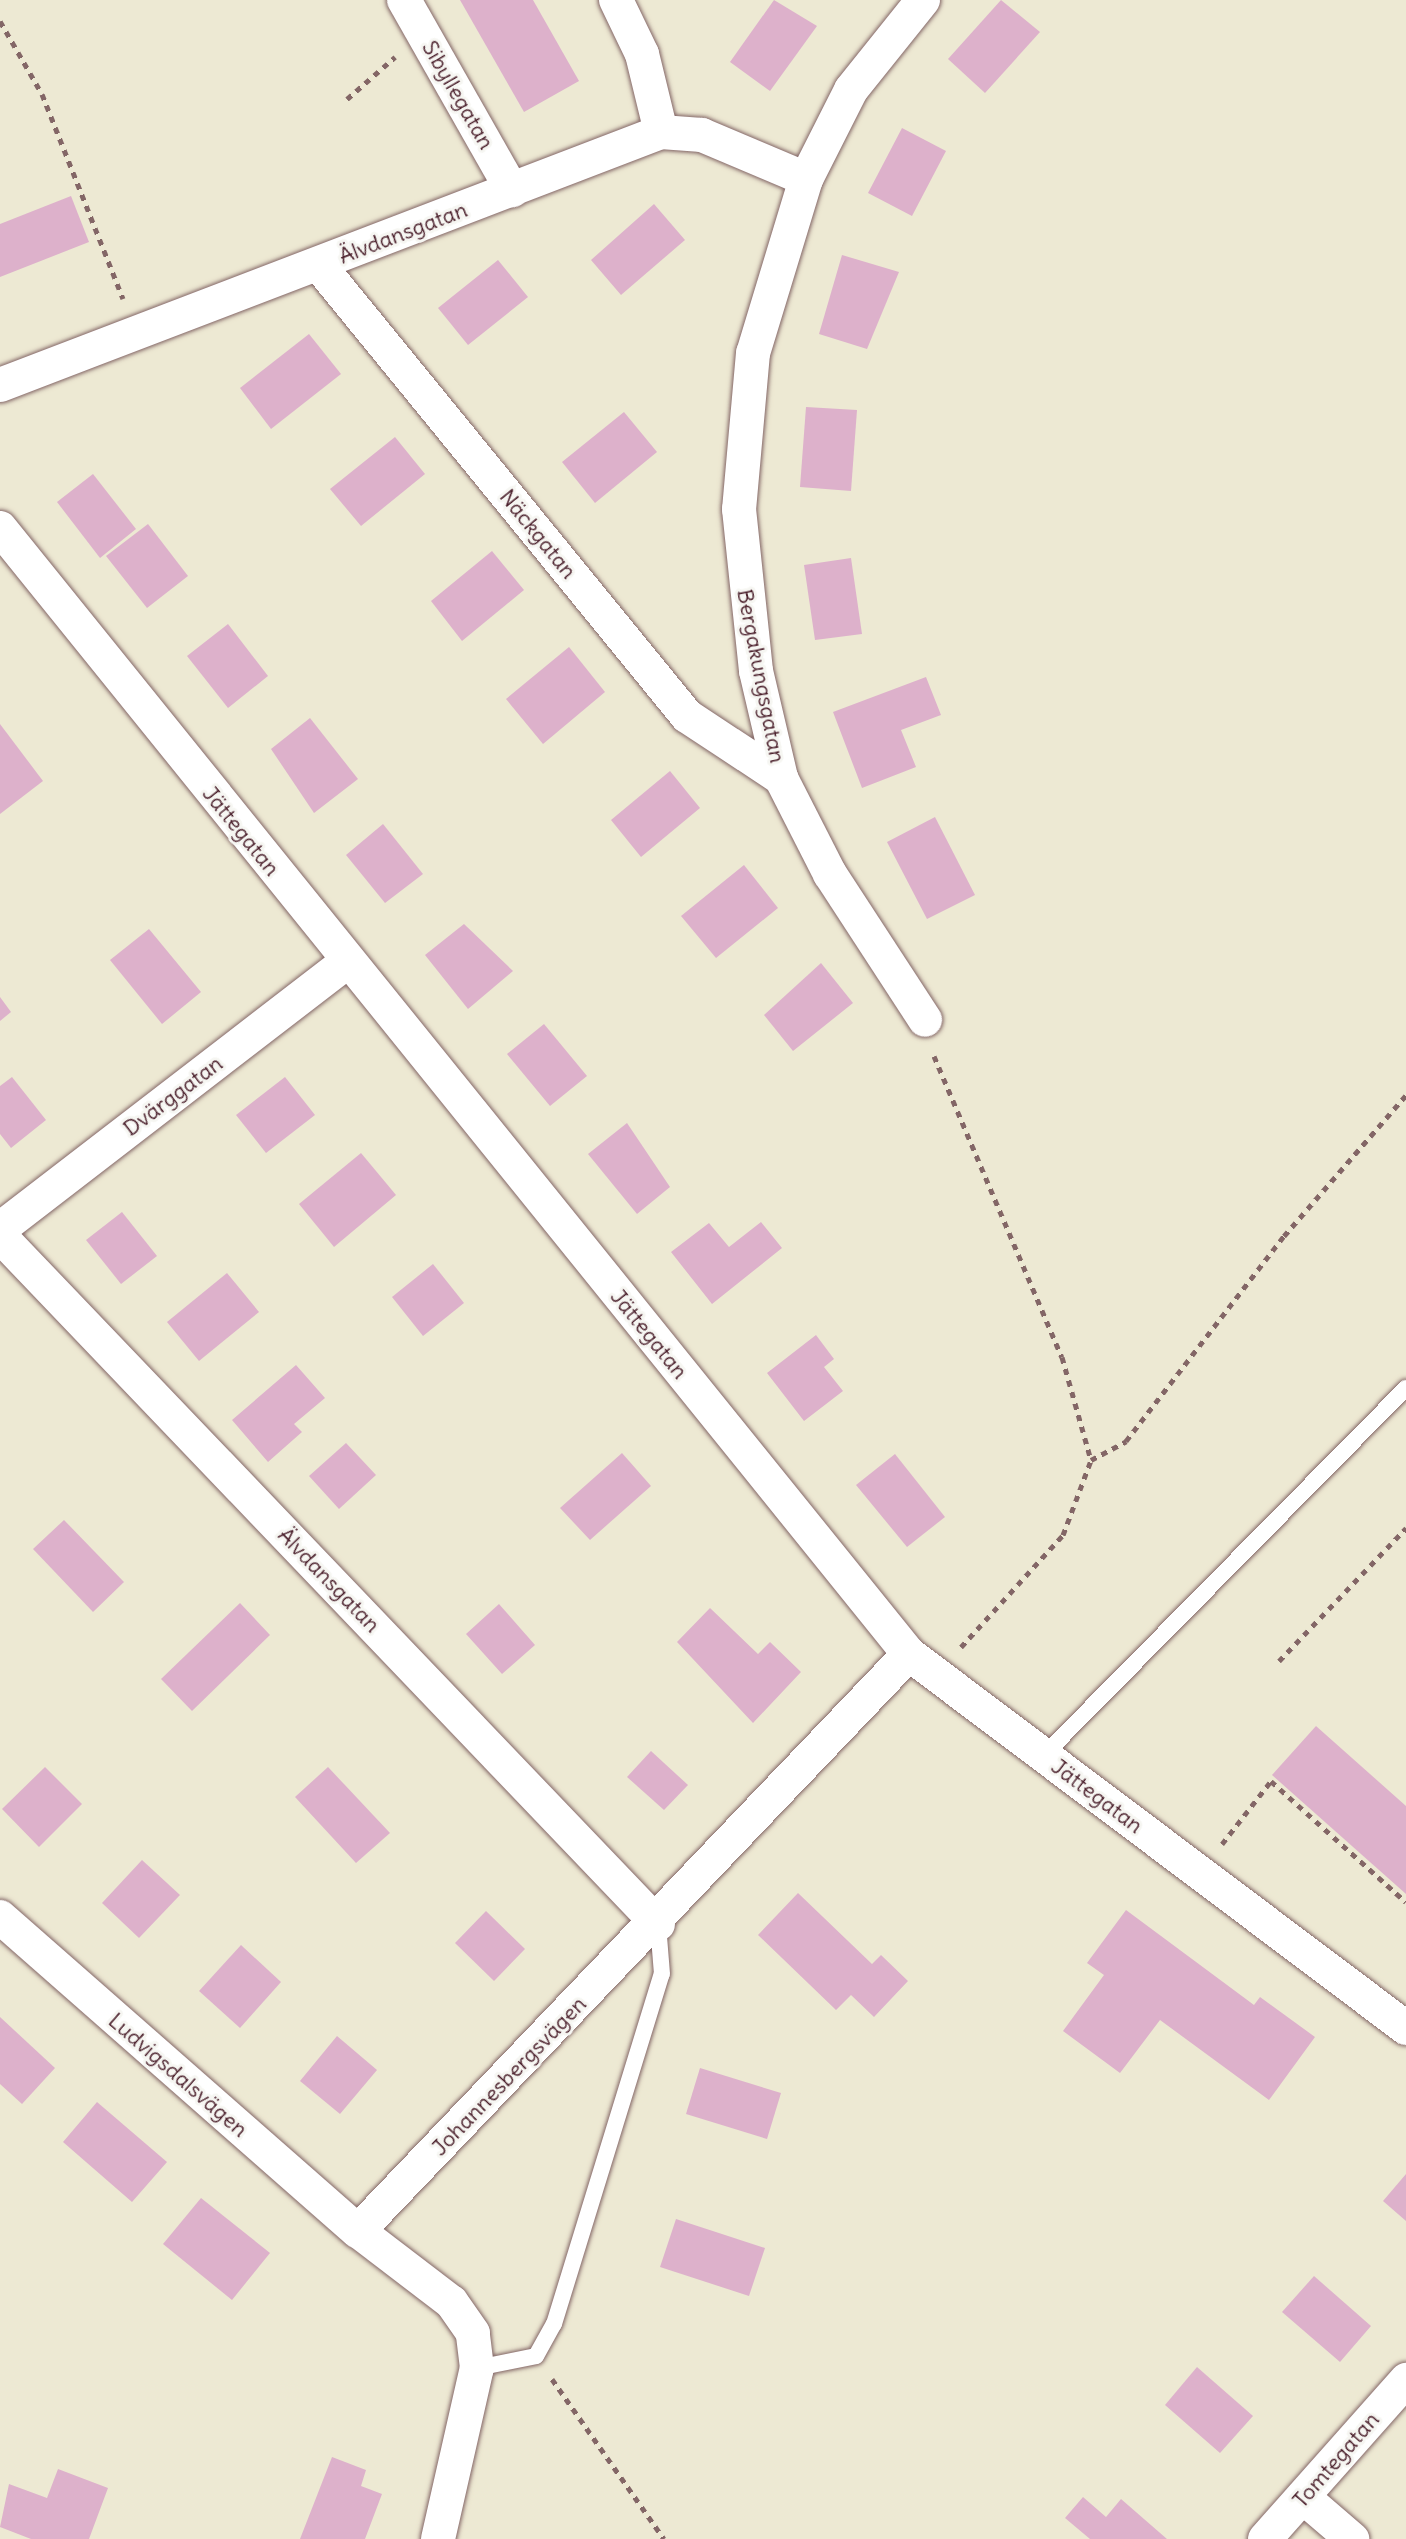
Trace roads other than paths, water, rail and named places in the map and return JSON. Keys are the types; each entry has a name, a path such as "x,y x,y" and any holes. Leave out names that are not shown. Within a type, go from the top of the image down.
{"street":[{"name":"Sibyllegatan","path":"404,0 512,190"},
{"path":"616,0 646,68 661,132"},
{"name":"Bergakungsgatan","path":"923,0 851,90 806,179 753,353 739,509 752,644 781,778 830,874 925,1020"},
{"name":"Älvdansgatan","path":"0,385 661,132 702,135 806,179"},
{"name":"Näckgatan","path":"319,265 687,716 781,778"},
{"name":"Jättegatan","path":"0,528 346,963 923,1664 1406,2028"},
{"name":"Dvärggatan","path":"0,1229 346,963"},
{"name":"Älvdansgatan","path":"0,1236 658,1924"},
{"name":"Johannesbergsvägen","path":"358,2231 658,1924 923,1664"},
{"name":"Ludvigsdalsvägen","path":"0,1917 358,2231"},
{"path":"358,2231 451,2302 473,2333 477,2368 438,2539"},
{"name":"Tomtegatan","path":"1265,2539 1406,2380"},
{"path":"1303,2497 1352,2539"}],"lane":[{"path":"1043,1756 1406,1388"},
{"path":"477,2368 536,2356 554,2324 662,1974 658,1924"}]}
